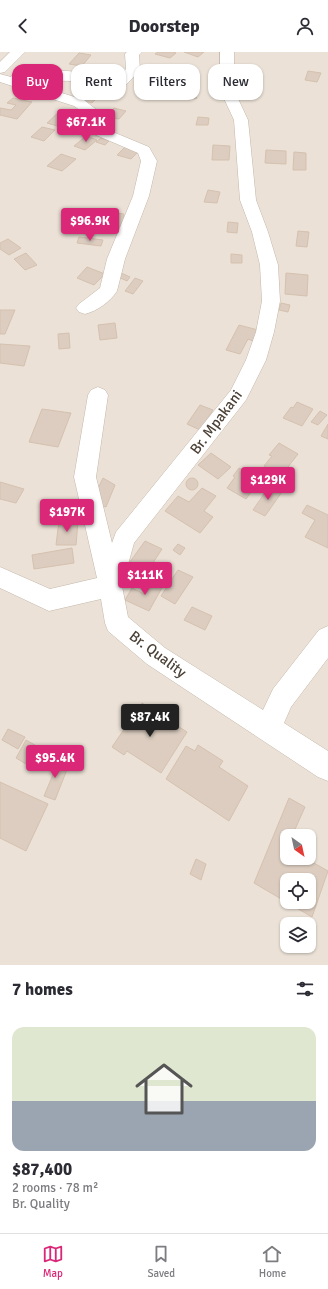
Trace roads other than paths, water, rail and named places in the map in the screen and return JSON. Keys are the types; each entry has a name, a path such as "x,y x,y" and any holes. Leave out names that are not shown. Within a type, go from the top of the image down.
{"street":[{"path":"2,76 18,52"},
{"path":"2,76 26,74 99,78 121,82 133,70 132,54 135,52"},
{"name":"Br. Mpakani","path":"110,586 124,539 239,395 256,360 266,332 271,301 269,265 260,232 248,200 241,120 228,90 227,52"},
{"path":"2,76 79,103 95,114 94,128 144,150 149,161 142,196 116,259 108,291 85,308"},
{"name":"Br. Quality","path":"98,395 85,478 117,623 156,656 328,767"},
{"path":"0,577 49,600 110,586"},
{"path":"268,728 282,698 328,638"}]}
